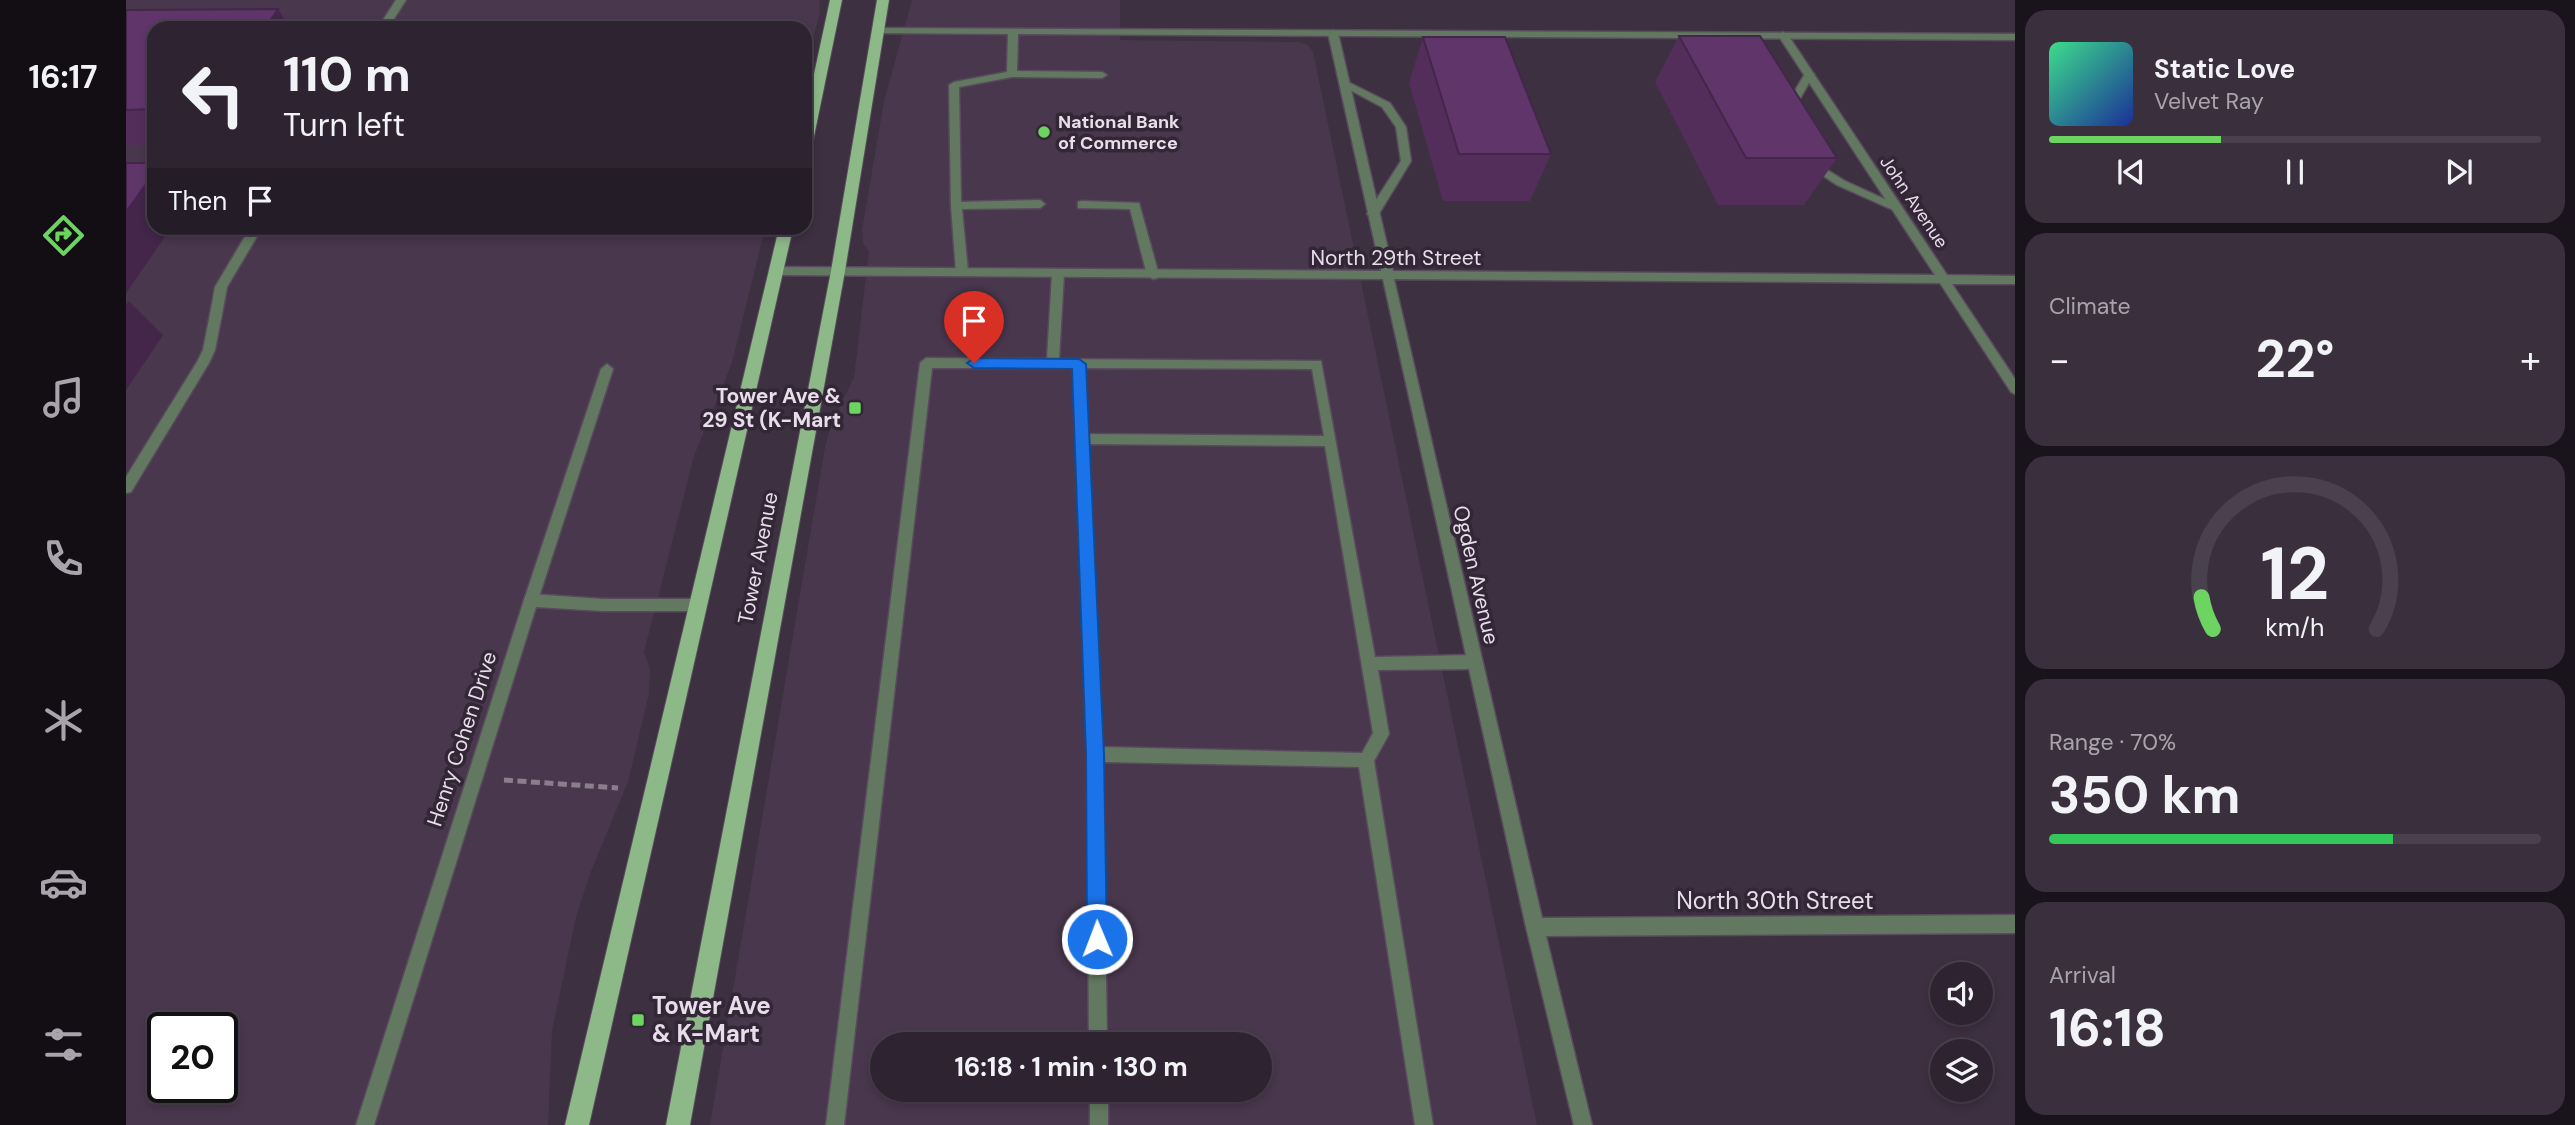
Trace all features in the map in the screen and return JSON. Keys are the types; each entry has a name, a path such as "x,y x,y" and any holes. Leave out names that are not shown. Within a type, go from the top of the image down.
{"main road":[{"path":"812,113 836,0"},
{"name":"Tower Avenue","path":"678,1125 838,271 883,0"},
{"path":"577,1125 784,235"}],"street":[{"path":"388,21 401,0"},
{"path":"877,30 2015,37"},
{"path":"1012,74 1013,31"},
{"name":"Ogden Avenue","path":"1333,33 1474,662 1583,1125"},
{"name":"John Avenue","path":"1783,36 2015,389"},
{"path":"961,272 956,206 954,86 1012,74 1102,75"},
{"path":"1788,120 1789,105 1809,74"},
{"path":"1344,83 1386,105 1401,127 1406,161 1373,214"},
{"path":"1799,152 1841,183 1897,207"},
{"path":"956,206 1040,204"},
{"path":"1083,205 1135,206 1153,275"},
{"path":"126,488 203,363 209,350 220,286 252,235"},
{"name":"North 29th Street","path":"776,271 2015,280"},
{"path":"1053,364 1058,274"},
{"path":"835,1125 926,363 1317,364 1381,734 1366,760 1424,1125"},
{"path":"1079,364 1095,754 1098,1032"},
{"name":"Henry Cohen Drive","path":"365,1125 473,777 607,369"},
{"path":"1081,439 1331,441"},
{"path":"531,600 603,605 697,605"},
{"path":"1369,664 1474,662"},
{"path":"1095,754 1366,760"},
{"name":"North 30th Street","path":"1535,927 2015,924"},
{"path":"1099,1102 1099,1125"}],"path":[{"path":"473,777 618,788"}],"shaded area":[{"path":"126,0 819,0 820,12 812,43 812,21 147,21 147,235 763,235 732,363 694,456 644,652 650,669 649,694 628,782 590,874 576,917 552,1031 548,1125 126,1125"},
{"path":"912,0 1120,0 1120,40 1299,42 1308,45 1313,52 1537,1125 710,1125 825,447 831,425 854,377 869,252 863,243 862,230 884,101"}],"building":[{"path":"278,9 270,21 147,21 147,109 126,110 126,10"},
{"path":"1679,36 1760,36 1837,158 1746,158"},
{"path":"1423,37 1505,37 1551,154 1459,154"},
{"path":"126,163 147,163 147,183 126,212"}],"place":[{"name":"National Bank of Commerce","path":"1044,132"},
{"name":"Tower Ave & 29 St (K-Mart","path":"855,408"},
{"name":"Tower Ave & K-Mart","path":"638,1020"}],"route":[{"path":"974,363 1079,364 1095,754 1097,939"}]}
